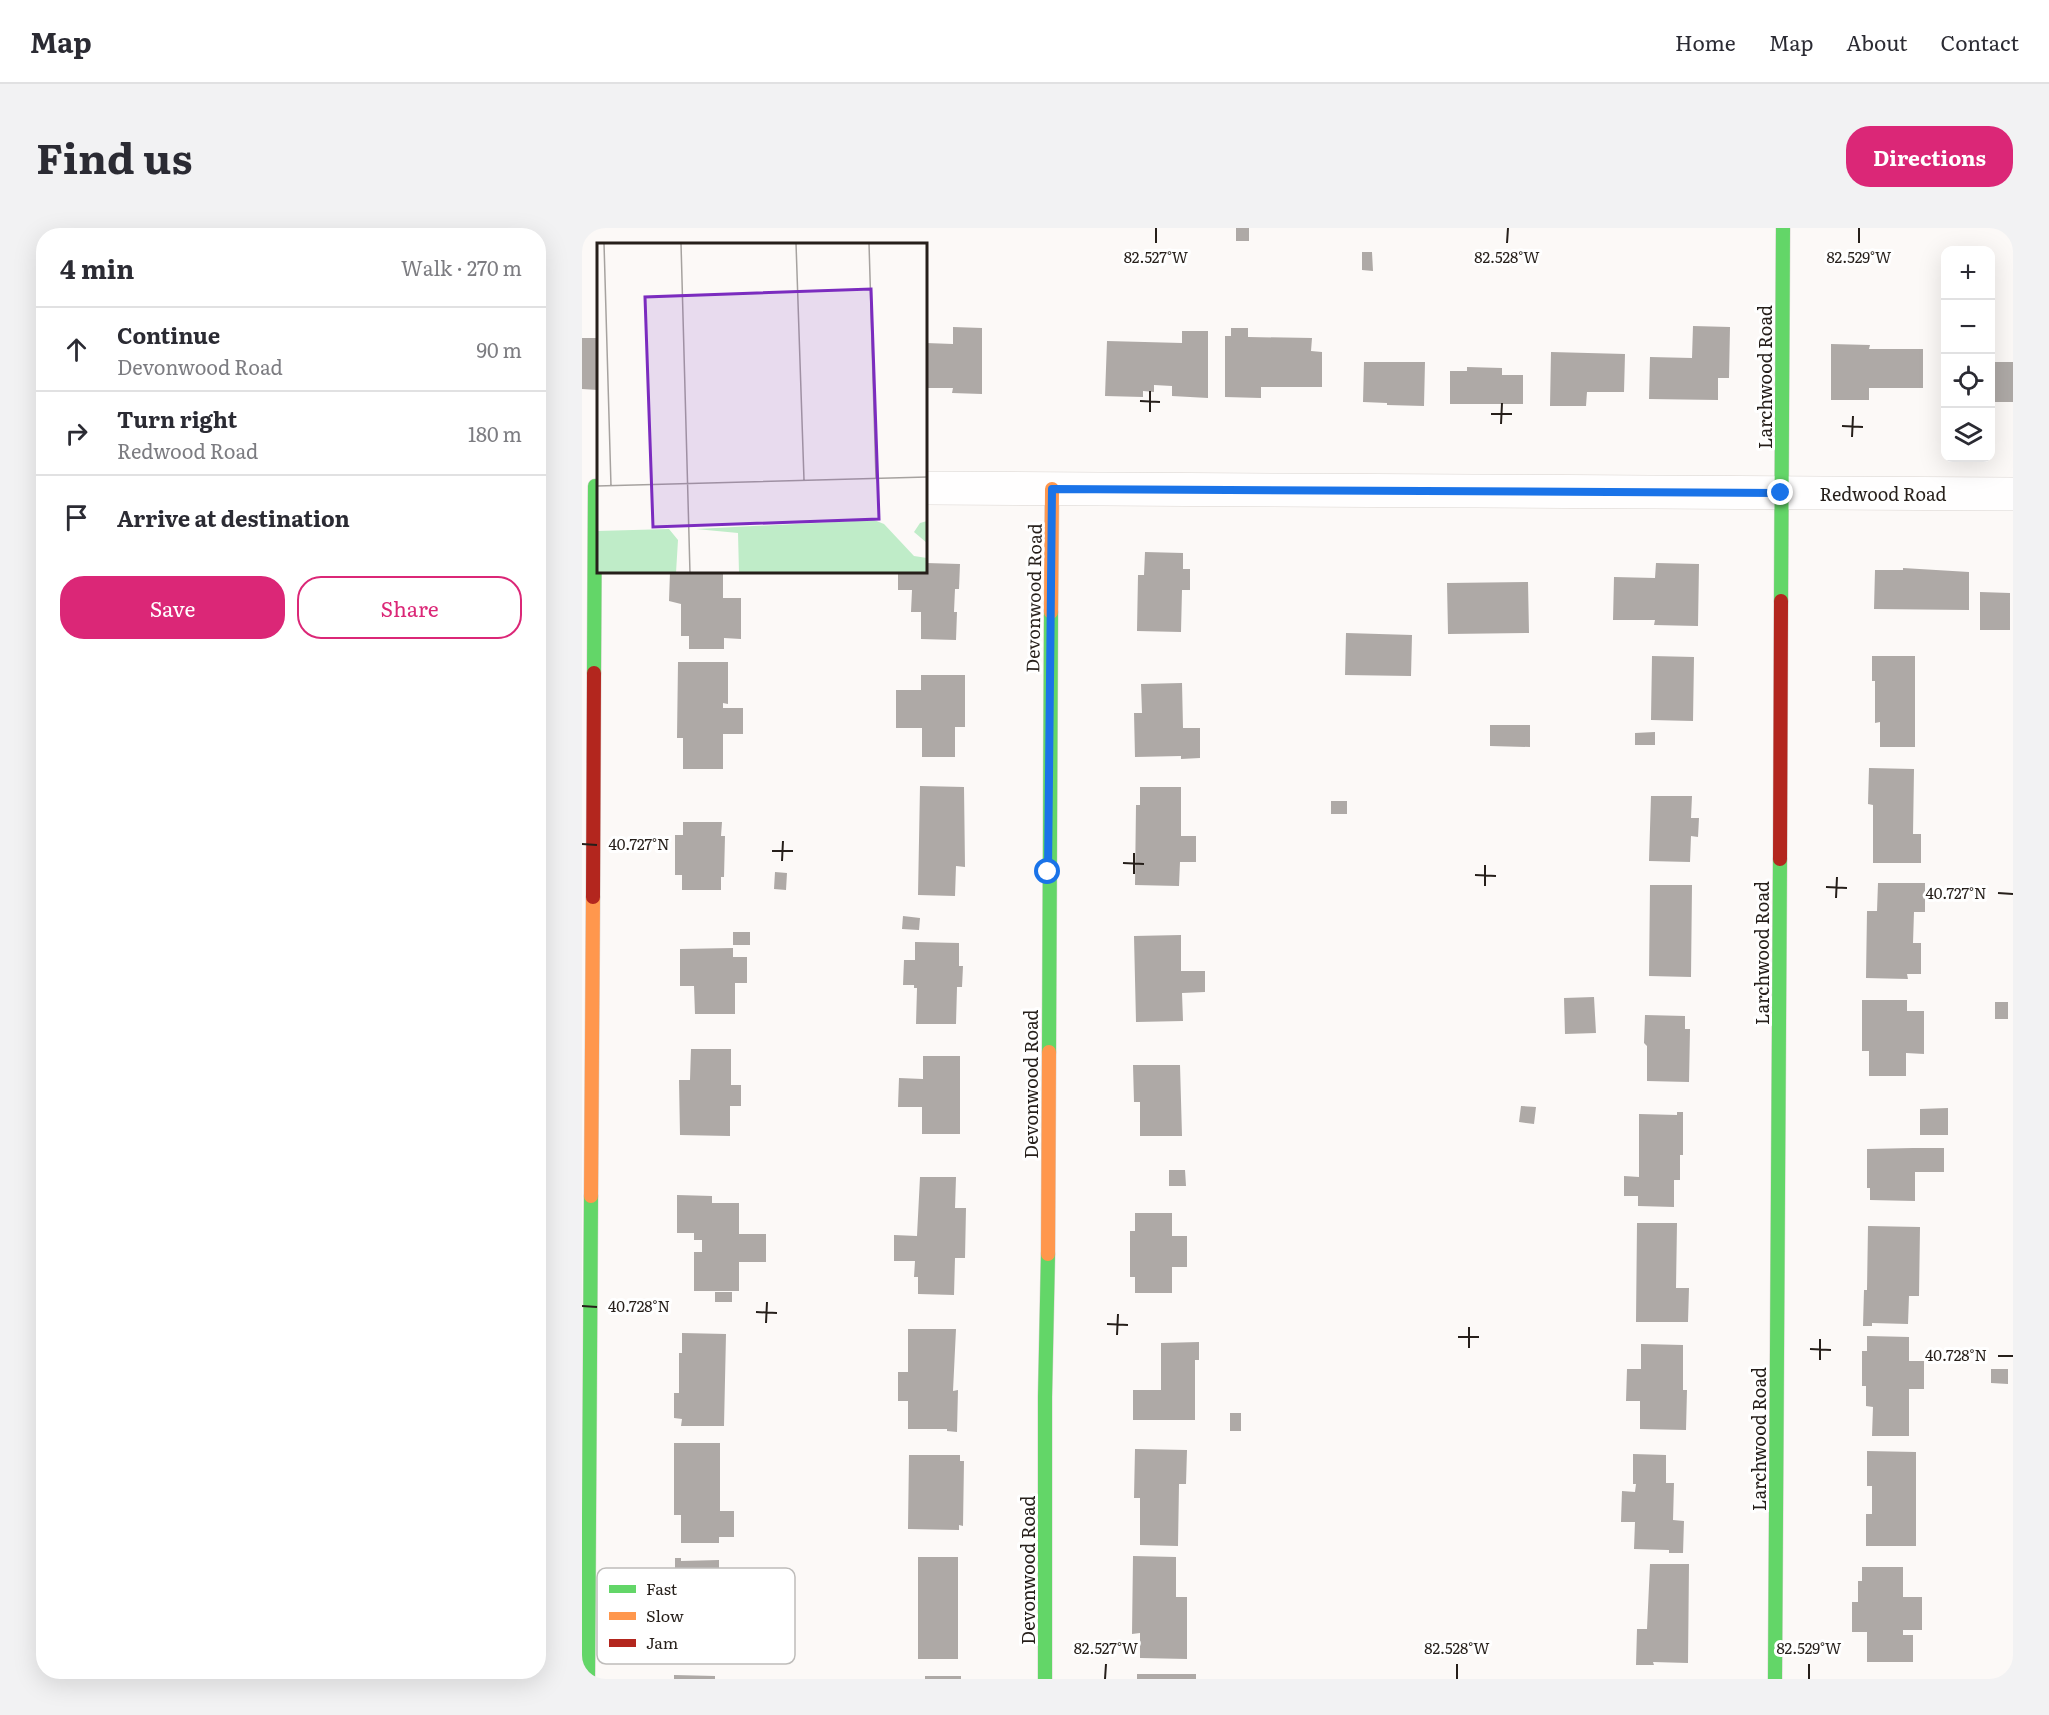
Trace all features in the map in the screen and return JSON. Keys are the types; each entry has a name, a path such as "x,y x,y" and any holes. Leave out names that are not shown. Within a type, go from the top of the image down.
{"street":[{"name":"Larchwood Road","path":"1775,1679 1783,228"},
{"path":"588,1679 592,486"},
{"name":"Redwood Road","path":"927,488 2013,494"},
{"name":"Devonwood Road","path":"1045,1679 1048,860 1052,489"}],"building":[{"path":"1236,228 1249,228 1249,241 1236,241"},
{"path":"1362,252 1372,252 1373,271 1362,270"},
{"path":"1693,326 1730,327 1729,378 1718,378 1718,400 1649,399 1650,357 1692,358"},
{"path":"953,327 982,328 982,394 952,393 953,388 927,388 927,343 953,344"},
{"path":"1231,328 1248,328 1248,337 1312,338 1311,351 1322,352 1322,387 1261,387 1261,398 1225,397 1225,336 1231,336"},
{"path":"1182,331 1208,331 1208,398 1172,396 1172,386 1154,385 1154,392 1143,391 1143,397 1105,396 1107,341 1182,343"},
{"path":"582,338 597,338 597,390 582,389"},
{"path":"1831,344 1870,345 1869,349 1923,349 1923,388 1869,388 1869,400 1831,400"},
{"path":"1551,352 1625,354 1624,392 1587,392 1586,406 1550,406"},
{"path":"1364,362 1425,362 1424,406 1363,402"},
{"path":"1995,362 2013,362 2013,402 1995,402"},
{"path":"1467,367 1502,368 1502,375 1523,375 1523,404 1450,404 1450,371 1467,371"},
{"path":"1145,552 1183,553 1183,569 1190,569 1190,590 1182,590 1181,632 1137,631 1138,575 1144,575"},
{"path":"927,563 960,564 959,589 955,589 956,640 921,639 921,612 911,612 912,590 898,590 898,573 927,573"},
{"path":"1656,563 1699,564 1698,626 1654,625 1655,620 1613,620 1614,577 1655,578"},
{"path":"1903,568 1969,572 1969,610 1874,609 1875,570 1903,570"},
{"path":"670,573 723,573 723,598 741,598 741,639 724,638 724,649 689,649 689,636 681,636 681,604 669,601"},
{"path":"1528,582 1529,633 1448,634 1447,583"},
{"path":"1980,592 2010,593 2010,630 1980,630"},
{"path":"1346,633 1412,635 1411,676 1345,675"},
{"path":"1652,656 1694,657 1693,721 1651,720"},
{"path":"1872,656 1915,656 1915,747 1880,747 1880,722 1875,723 1875,681 1872,681"},
{"path":"678,662 728,662 728,704 723,703 723,708 743,708 743,734 723,734 723,769 683,769 683,738 677,738"},
{"path":"921,675 965,675 965,727 955,727 955,757 922,757 922,728 896,728 896,690 921,690"},
{"path":"1182,683 1183,728 1200,728 1200,758 1135,757 1134,713 1142,713 1141,684"},
{"path":"1490,725 1530,725 1530,747 1490,746"},
{"path":"1655,732 1655,745 1635,745 1635,733"},
{"path":"1869,768 1914,769 1913,834 1921,834 1921,863 1873,863 1873,805 1868,804"},
{"path":"920,786 964,787 965,867 956,866 955,896 918,895"},
{"path":"1140,787 1181,787 1181,836 1196,836 1196,862 1180,862 1179,886 1135,885 1136,805 1140,805"},
{"path":"1651,796 1692,796 1691,818 1699,818 1698,837 1691,836 1690,862 1649,861"},
{"path":"1331,801 1347,801 1347,814 1331,814"},
{"path":"683,822 722,822 721,836 725,836 724,877 721,877 721,890 682,890 682,875 675,875 675,835 683,835"},
{"path":"775,872 787,873 786,890 774,889"},
{"path":"1878,883 1925,883 1925,912 1914,912 1913,943 1921,943 1921,974 1907,974 1908,979 1866,978 1867,911 1877,911"},
{"path":"1650,885 1692,885 1691,977 1649,976"},
{"path":"903,916 920,918 919,930 902,929"},
{"path":"733,932 750,932 750,945 733,945"},
{"path":"1181,935 1181,971 1205,971 1205,992 1182,993 1183,1021 1136,1022 1134,936"},
{"path":"915,942 959,943 959,966 963,966 962,987 957,987 956,1024 916,1024 917,988 914,988 914,985 903,985 904,960 915,960"},
{"path":"733,948 733,957 747,957 747,983 735,983 735,1014 695,1014 694,986 680,986 680,949"},
{"path":"1594,997 1596,1033 1565,1034 1564,998"},
{"path":"1862,1000 1907,1000 1907,1011 1924,1011 1924,1054 1906,1053 1906,1076 1869,1076 1869,1051 1862,1051"},
{"path":"1995,1002 2008,1002 2008,1019 1995,1019"},
{"path":"1645,1015 1685,1016 1685,1029 1690,1029 1689,1082 1647,1081 1647,1046 1644,1043"},
{"path":"691,1049 731,1049 731,1085 741,1085 741,1106 730,1106 730,1136 680,1135 679,1080 690,1080"},
{"path":"923,1056 960,1056 960,1134 922,1134 922,1107 898,1107 899,1078 923,1079"},
{"path":"1133,1065 1180,1065 1182,1136 1140,1136 1140,1102 1134,1102"},
{"path":"1521,1106 1536,1107 1534,1124 1519,1122"},
{"path":"1948,1108 1948,1135 1920,1135 1920,1109"},
{"path":"1677,1112 1683,1112 1683,1155 1680,1155 1680,1180 1674,1180 1674,1207 1638,1206 1638,1196 1624,1196 1624,1176 1639,1177 1639,1114 1677,1115"},
{"path":"1944,1148 1944,1172 1915,1172 1915,1201 1870,1200 1870,1188 1867,1188 1867,1149"},
{"path":"1169,1170 1185,1170 1186,1186 1169,1186"},
{"path":"920,1177 956,1177 955,1208 966,1208 965,1258 955,1258 954,1295 918,1294 918,1277 914,1277 915,1261 894,1261 894,1235 917,1236"},
{"path":"677,1195 712,1196 712,1203 739,1203 739,1234 766,1234 766,1262 739,1262 739,1291 694,1291 694,1252 702,1252 702,1240 694,1240 694,1233 677,1233"},
{"path":"1135,1213 1172,1213 1172,1236 1187,1236 1187,1267 1172,1267 1172,1293 1135,1293 1135,1277 1130,1277 1130,1231 1135,1231"},
{"path":"1637,1223 1677,1223 1676,1288 1689,1288 1688,1322 1636,1322"},
{"path":"1868,1226 1920,1227 1919,1296 1909,1296 1908,1324 1872,1323 1872,1326 1863,1326 1864,1290 1867,1290"},
{"path":"715,1292 732,1292 732,1302 715,1302"},
{"path":"908,1329 956,1329 953,1391 958,1390 957,1432 947,1431 947,1429 908,1429 908,1401 898,1401 898,1372 908,1372"},
{"path":"682,1333 726,1334 724,1426 681,1426 682,1419 674,1418 674,1393 679,1393 679,1353 682,1353"},
{"path":"1867,1336 1909,1337 1909,1361 1924,1361 1924,1389 1909,1389 1909,1436 1872,1436 1873,1407 1866,1406 1866,1386 1862,1386 1862,1351 1867,1351"},
{"path":"1199,1342 1199,1360 1195,1360 1195,1420 1133,1420 1133,1390 1161,1390 1161,1343"},
{"path":"1641,1344 1683,1345 1683,1390 1687,1390 1686,1430 1640,1429 1640,1401 1626,1401 1627,1369 1641,1369"},
{"path":"1991,1369 2008,1369 2008,1384 1991,1383"},
{"path":"1230,1413 1241,1413 1241,1431 1230,1431"},
{"path":"674,1443 720,1443 720,1511 734,1511 734,1537 719,1537 719,1543 681,1543 681,1515 674,1515"},
{"path":"1135,1449 1187,1450 1186,1484 1179,1484 1178,1546 1140,1545 1140,1498 1134,1498"},
{"path":"1867,1451 1916,1452 1916,1546 1866,1546 1866,1514 1872,1514 1872,1486 1867,1486"},
{"path":"1633,1454 1666,1455 1666,1483 1674,1483 1673,1520 1684,1521 1683,1553 1669,1553 1669,1550 1634,1549 1635,1522 1621,1522 1622,1491 1635,1492"},
{"path":"909,1455 960,1455 960,1461 964,1461 963,1526 959,1525 959,1530 908,1529"},
{"path":"1133,1556 1176,1557 1176,1597 1187,1597 1187,1659 1140,1658 1140,1633 1132,1634"},
{"path":"918,1557 958,1557 958,1659 918,1659"},
{"path":"675,1558 681,1558 681,1561 719,1560 719,1568 675,1568"},
{"path":"1650,1564 1689,1564 1688,1663 1653,1662 1654,1665 1636,1665 1637,1629 1647,1629"},
{"path":"1862,1567 1903,1567 1903,1597 1922,1597 1922,1630 1903,1630 1903,1635 1913,1635 1913,1662 1867,1662 1867,1632 1852,1632 1852,1602 1858,1602 1858,1581 1862,1581"},
{"path":"1137,1674 1196,1674 1196,1679 1137,1679"},
{"path":"674,1675 715,1676 715,1679 674,1679"},
{"path":"925,1676 961,1676 961,1679 925,1679"}],"traffic: fast":[{"path":"1781,601 1783,228"},
{"path":"594,673 595,486"},
{"path":"1049,1052 1051,612"},
{"path":"1775,1679 1780,859"},
{"path":"588,1679 591,1196"},
{"path":"1045,1679 1045,1397 1048,1254"}],"traffic: slow":[{"path":"1051,612 1052,489"},
{"path":"591,1196 593,897"},
{"path":"1048,1254 1049,1052"}],"traffic: jam":[{"path":"1780,859 1781,601"},
{"path":"593,897 594,673"}],"route":[{"path":"1048,872 1052,489 1781,493"}]}
